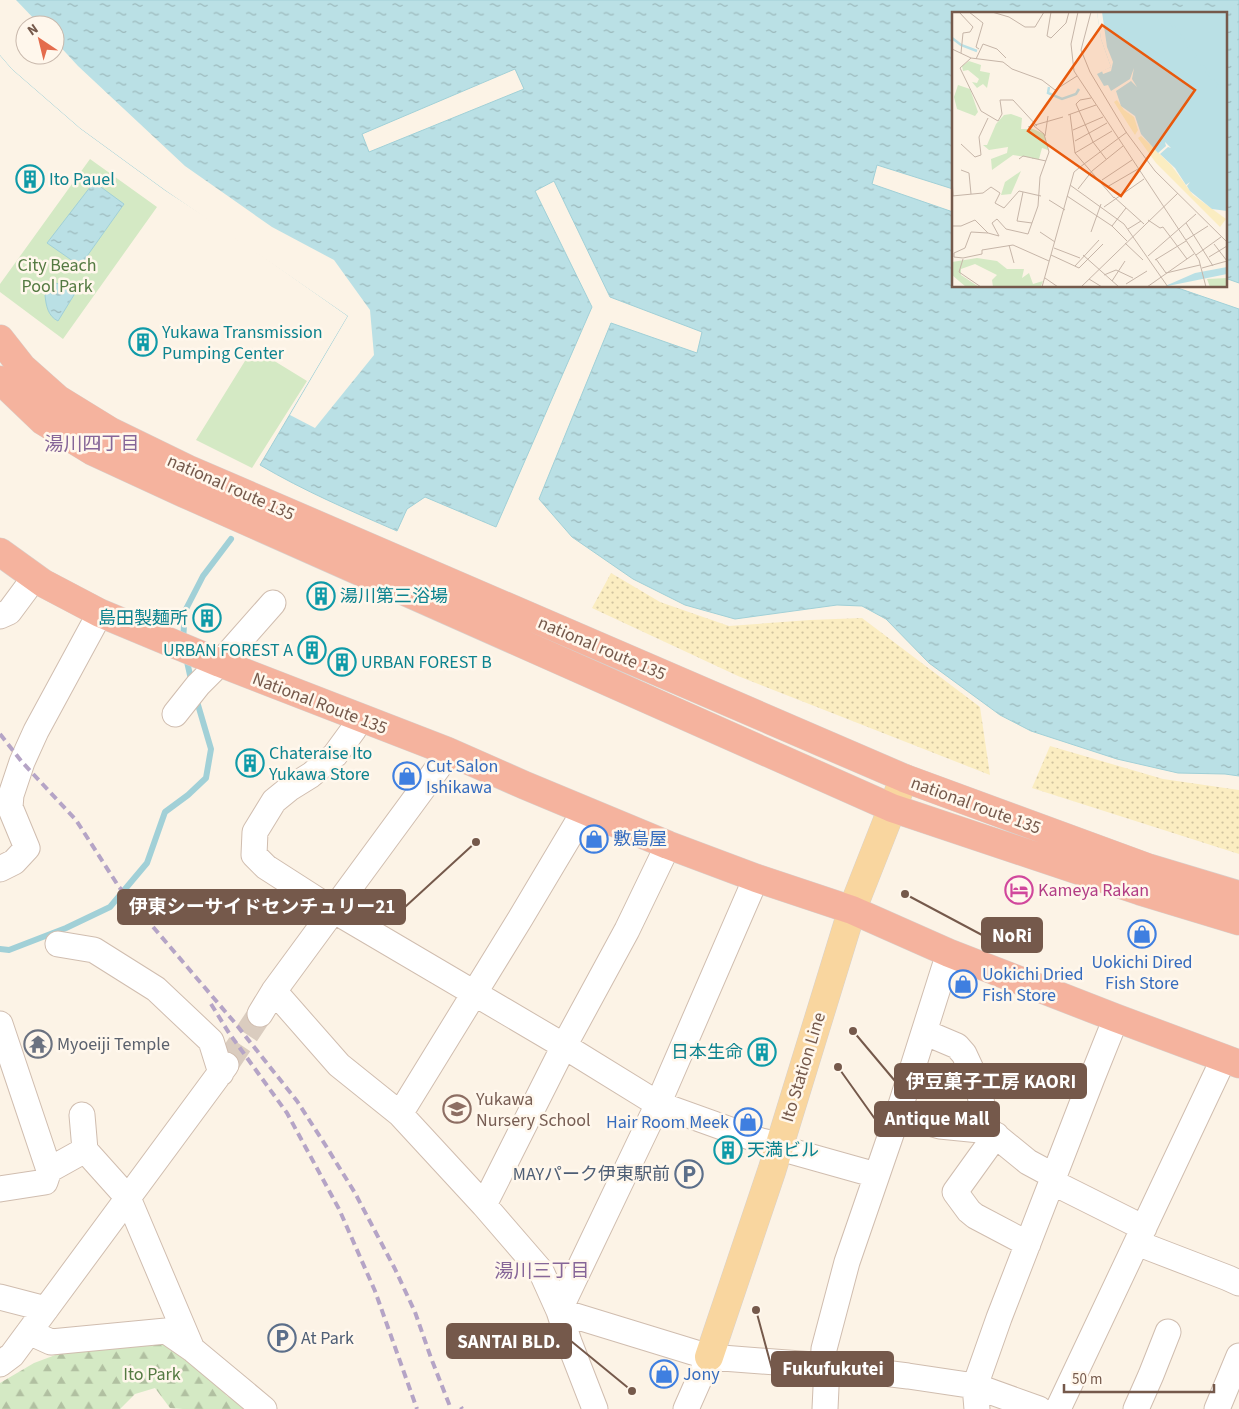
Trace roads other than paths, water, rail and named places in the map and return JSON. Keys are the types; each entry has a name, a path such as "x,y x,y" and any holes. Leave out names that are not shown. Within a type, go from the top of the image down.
{"highway":[{"name":"national route 135","path":"0,339 22,367 58,399 110,432 188,469 904,778 1148,868 1239,895"},
{"name":"national route 135","path":"0,380 42,421 92,451 245,521 892,808 1140,891 1239,921"},
{"name":"National Route 135","path":"0,552 44,583 100,613 209,659 447,752 585,810"},
{"path":"585,810 668,845 756,878 852,910 949,953 1231,1061"}],"main road":[{"name":"Ito Station Line","path":"709,1357 779,1145 852,910 904,778"}],"street":[{"path":"0,616 8,612 35,577"},
{"path":"186,700 209,659 273,603"},
{"path":"0,869 14,862 27,848 10,807 11,795 22,762 36,731 100,613"},
{"path":"358,718 354,729 335,755 311,775 274,801 255,832 254,855 266,867 333,910 564,1046 658,1104 761,1141 779,1145 787,1150 876,1176"},
{"path":"260,1014 333,910 440,765 447,752"},
{"path":"400,1114 585,810"},
{"path":"484,1205 564,1046 627,930 668,845"},
{"path":"559,1311 658,1104 756,878"},
{"path":"0,1364 12,1355 223,1069 211,1041 156,989 94,950 58,944"},
{"path":"825,1409 824,1349 847,1262 899,1111 949,953"},
{"path":"274,992 338,1065 400,1114 484,1205 540,1271 559,1311 595,1409"},
{"path":"976,1397 1028,1244 1116,1018"},
{"path":"0,1024 48,1170 45,1182 0,1189"},
{"path":"924,1032 957,1046 964,1054 978,1082 992,1133 955,1192 975,1216 1028,1244"},
{"path":"1058,1409 1140,1236 1231,1061"},
{"path":"899,1111 940,1126 992,1133 1028,1162 1140,1236 1239,1283"},
{"path":"82,1115 85,1150 128,1198 192,1349"},
{"path":"48,1170 85,1150"},
{"path":"0,1297 46,1308"},
{"path":"559,1311 709,1357 825,1366 908,1376 976,1397 1039,1409"},
{"path":"29,1332 51,1342 166,1331 192,1349 264,1409"},
{"path":"1136,1409 1168,1332"},
{"path":"1217,1409 1239,1356"},
{"path":"686,1409 709,1357"}],"water":[{"path":"0,0 1239,0 1239,283 1226,278 1226,12 952,12 952,189 877,165 872,184 952,212 952,288 1178,288 1239,309 1239,776 1178,773 1117,759 1031,731 1000,715 929,663 886,619 862,606 837,605 735,619 685,605 633,579 572,537 539,499 611,323 697,353 702,332 610,297 554,181 535,191 592,307 496,527 425,497 407,509 397,531 311,492 260,465 348,316 223,228 165,190 80,128 12,69 0,55","holes":["515,69 524,89 369,152 362,134"]},
{"path":"94,182 124,204 80,266 47,243"},
{"path":"55,283 77,290 58,321 48,310 45,295"}],"waterway":[{"path":"183,640 185,611 203,576 231,539"},
{"path":"186,657 192,684"},
{"path":"0,949 9,950 66,928 110,907 147,863 165,812 188,795 206,778 211,749 196,698"}],"tunnel":[{"path":"226,1065 260,1014"}],"railway":[{"path":"0,734 22,762 76,820 119,887 235,1023 297,1101 355,1193 395,1269 415,1312 451,1409"},
{"path":"211,1004 229,1033 287,1113 339,1209 375,1291 417,1409"}],"place":[{"name":"Ito Pauel","path":"30,179"},
{"name":"Yukawa Transmission Pumping Center","path":"143,342"},
{"name":"湯川第三浴場","path":"321,596"},
{"name":"島田製麺所","path":"207,618"},
{"name":"URBAN FOREST A","path":"312,650"},
{"name":"URBAN FOREST B","path":"342,662"},
{"name":"Chateraise Ito Yukawa Store","path":"250,763"},
{"name":"Cut Salon Ishikawa","path":"407,776"},
{"name":"敷島屋","path":"594,839"},
{"name":"伊東シーサイドセンチュリー21","path":"476,842"},
{"name":"Kameya Rakan","path":"1019,890"},
{"name":"NoRi","path":"905,894"},
{"name":"Uokichi Dired Fish Store","path":"1142,934"},
{"name":"Uokichi Dried Fish Store","path":"963,984"},
{"name":"伊豆菓子工房 KAORI","path":"853,1031"},
{"name":"Myoeiji Temple","path":"38,1044"},
{"name":"日本生命","path":"762,1052"},
{"name":"Antique Mall","path":"838,1067"},
{"name":"Yukawa Nursery School","path":"457,1109"},
{"name":"Hair Room Meek","path":"748,1122"},
{"name":"天満ビル","path":"728,1150"},
{"name":"MAYパーク伊東駅前","path":"689,1174"},
{"name":"Fukufukutei","path":"756,1310"},
{"name":"At Park","path":"282,1338"},
{"name":"Jony","path":"664,1374"},
{"name":"SANTAI BLD.","path":"632,1391"}],"district":[{"name":"湯川四丁目","path":"92,443"},
{"name":"湯川三丁目","path":"542,1270"}],"park label":[{"name":"City Beach Pool Park","path":"57,275"},
{"name":"Ito Park","path":"152,1374"}]}
